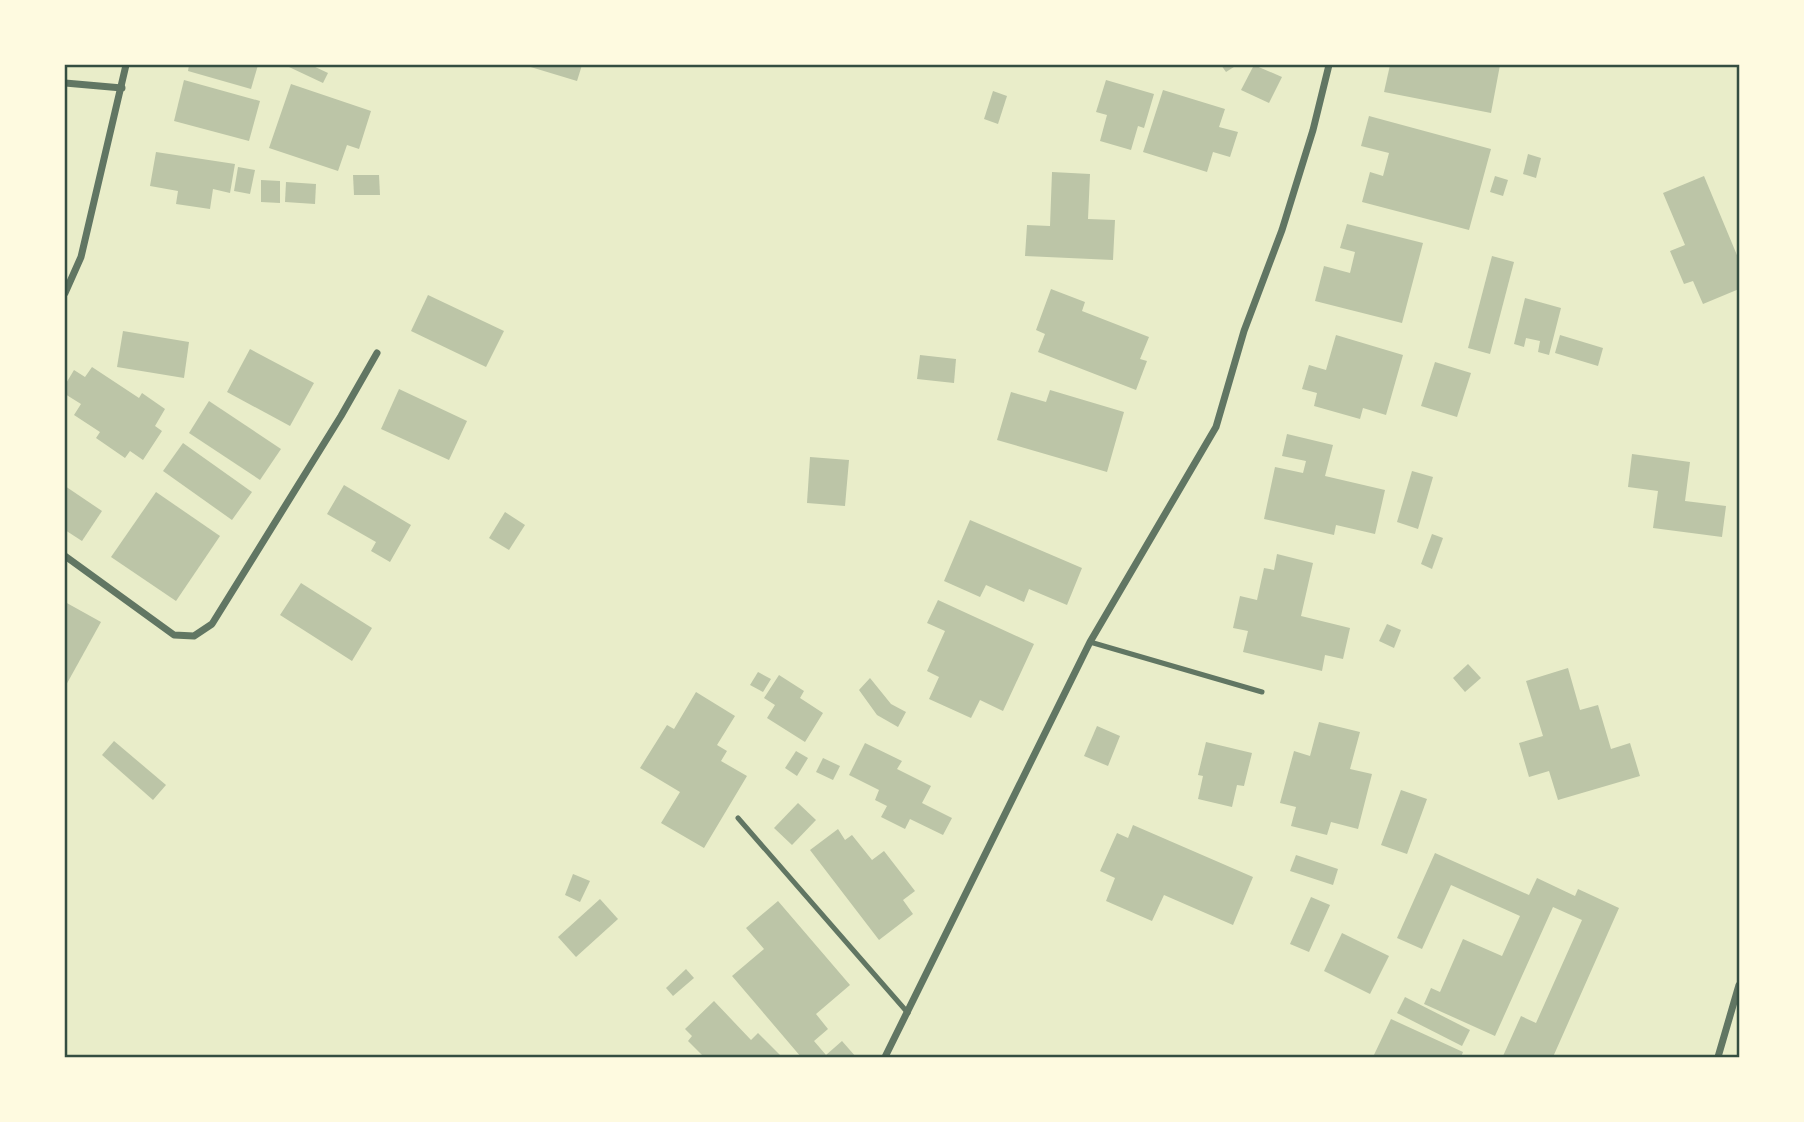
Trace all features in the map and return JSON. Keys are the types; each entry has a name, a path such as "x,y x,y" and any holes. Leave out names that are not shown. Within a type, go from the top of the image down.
{"street":[{"path":"65,293 81,257 126,65"},
{"path":"885,1057 1090,642 1216,427 1244,331 1282,230 1329,65"},
{"path":"65,83 122,88"},
{"path":"65,556 174,635 194,636 212,624 377,353"},
{"path":"1718,1057 1739,985"}],"lane":[{"path":"1090,642 1262,692"},
{"path":"738,818 908,1013"}],"building":[{"path":"189,65 258,65 251,89 188,71"},
{"path":"311,65 328,73 323,83 289,67"},
{"path":"524,65 582,65 577,81"},
{"path":"1221,65 1237,65 1226,72"},
{"path":"1254,65 1282,77 1269,103 1241,90"},
{"path":"1390,65 1500,65 1491,113 1384,92"},
{"path":"184,80 260,101 249,141 174,121"},
{"path":"1106,80 1154,94 1144,128 1138,126 1131,150 1100,141 1107,115 1096,112"},
{"path":"291,84 371,111 359,149 347,145 338,171 269,148"},
{"path":"1163,90 1225,109 1219,127 1238,132 1230,157 1213,152 1207,172 1143,152"},
{"path":"993,91 1007,96 998,124 984,119"},
{"path":"1369,116 1491,149 1469,230 1362,202 1370,172 1383,176 1389,153 1361,146"},
{"path":"156,152 235,164 230,193 213,189 210,209 176,204 178,191 150,186"},
{"path":"1528,154 1541,158 1536,178 1523,174"},
{"path":"238,167 255,170 250,194 234,191"},
{"path":"1052,172 1090,174 1088,219 1115,220 1113,260 1025,256 1027,225 1050,226"},
{"path":"353,175 379,175 380,195 354,195"},
{"path":"1495,176 1508,180 1503,196 1490,192"},
{"path":"1704,176 1739,260 1739,289 1703,304 1693,281 1684,284 1670,251 1685,245 1663,193"},
{"path":"261,180 280,181 280,203 261,202"},
{"path":"286,182 316,184 315,204 285,202"},
{"path":"1347,224 1423,243 1402,323 1315,301 1324,266 1350,273 1355,252 1340,248"},
{"path":"1492,256 1514,262 1490,354 1468,348"},
{"path":"1051,289 1085,302 1082,311 1149,337 1140,359 1147,361 1136,390 1038,352 1045,334 1036,330"},
{"path":"428,295 504,331 486,367 411,331"},
{"path":"1525,298 1561,308 1549,355 1538,352 1540,341 1526,338 1524,347 1514,344"},
{"path":"123,331 189,342 184,378 117,367"},
{"path":"1336,335 1403,355 1386,415 1363,408 1360,419 1314,406 1317,393 1302,389 1309,365 1326,370"},
{"path":"1560,335 1603,348 1598,366 1555,353"},
{"path":"250,349 314,383 290,426 227,392"},
{"path":"920,355 956,359 954,383 917,379"},
{"path":"1435,362 1471,373 1457,417 1421,406"},
{"path":"92,367 139,398 142,393 165,409 155,426 162,431 143,460 130,451 125,458 96,438 100,432 74,415 81,404 65,394 65,385 74,370 85,377"},
{"path":"399,389 467,421 449,460 381,429"},
{"path":"1050,390 1124,412 1107,472 997,440 1011,392 1046,402"},
{"path":"209,401 281,449 260,480 189,433"},
{"path":"1287,434 1333,445 1325,476 1385,490 1375,534 1336,525 1334,535 1264,519 1275,467 1303,473 1306,461 1282,456"},
{"path":"183,443 252,492 232,520 163,471"},
{"path":"1632,454 1690,462 1685,501 1726,506 1722,537 1653,528 1658,491 1628,487"},
{"path":"810,457 849,460 845,506 807,503"},
{"path":"1412,471 1433,477 1418,529 1397,522"},
{"path":"344,485 411,525 390,562 371,551 376,542 327,514"},
{"path":"65,486 102,511 82,541 65,530"},
{"path":"156,492 220,536 176,601 111,557"},
{"path":"505,512 525,525 509,550 489,538"},
{"path":"970,520 1082,568 1067,605 1029,589 1024,602 986,585 980,597 944,581"},
{"path":"1432,534 1443,538 1432,569 1421,564"},
{"path":"1277,554 1313,563 1301,616 1350,628 1343,659 1325,655 1322,671 1243,652 1248,631 1233,628 1240,596 1257,600 1264,568 1274,570"},
{"path":"301,583 372,628 352,661 280,615"},
{"path":"938,600 1034,644 1003,711 980,700 971,718 929,699 939,677 927,671 945,631 927,623"},
{"path":"65,602 101,622 65,687"},
{"path":"1387,624 1401,630 1394,648 1379,641"},
{"path":"1468,664 1481,678 1465,692 1453,678"},
{"path":"1568,668 1580,710 1598,705 1611,749 1630,743 1640,776 1558,800 1549,771 1529,777 1519,743 1543,736 1526,681"},
{"path":"758,672 771,679 763,692 750,685"},
{"path":"779,675 804,691 800,698 823,713 805,742 767,718 775,705 764,698"},
{"path":"870,678 891,704 906,712 898,727 877,715 859,690"},
{"path":"696,692 735,716 717,745 727,751 721,761 747,776 704,848 661,823 680,792 640,768 667,725 674,729"},
{"path":"1319,722 1360,732 1350,769 1372,774 1358,829 1331,822 1327,835 1291,826 1296,807 1280,803 1294,751 1310,756"},
{"path":"1097,726 1120,736 1108,766 1084,756"},
{"path":"114,741 166,785 153,800 102,755"},
{"path":"1206,742 1252,753 1244,786 1237,785 1232,807 1198,799 1203,776 1198,775"},
{"path":"865,743 902,761 897,769 931,786 922,803 952,818 943,835 910,819 905,829 881,817 887,806 875,800 879,790 849,775"},
{"path":"796,751 808,758 797,776 785,768"},
{"path":"823,758 840,766 833,780 816,772"},
{"path":"1401,790 1427,799 1407,854 1381,845"},
{"path":"798,803 816,820 792,845 774,828"},
{"path":"1133,825 1253,877 1233,925 1164,895 1152,921 1106,901 1115,878 1100,871 1117,833 1128,838"},
{"path":"838,829 845,840 852,835 872,860 884,851 915,891 903,900 913,914 879,940 810,850"},
{"path":"1435,853 1529,895 1537,878 1575,896 1578,889 1619,908 1553,1057 1503,1056 1521,1016 1536,1023 1582,920 1553,907 1495,1036 1424,1004 1431,988 1440,992 1463,939 1502,956 1520,916 1451,885 1422,949 1397,938"},
{"path":"1296,855 1338,869 1333,885 1290,871"},
{"path":"573,874 590,881 580,902 565,895"},
{"path":"1311,897 1330,905 1309,952 1290,944"},
{"path":"600,899 618,919 576,957 558,937"},
{"path":"778,901 850,985 816,1014 828,1029 814,1041 826,1055 842,1041 856,1057 801,1057 732,976 764,949 746,928"},
{"path":"1342,933 1389,956 1370,994 1324,971"},
{"path":"686,969 694,978 673,996 666,988"},
{"path":"1405,997 1470,1030 1462,1046 1397,1013"},
{"path":"714,1001 751,1040 758,1033 782,1057 704,1057 688,1041 692,1036 685,1029"},
{"path":"1391,1019 1463,1052 1461,1057 1373,1057"}]}
